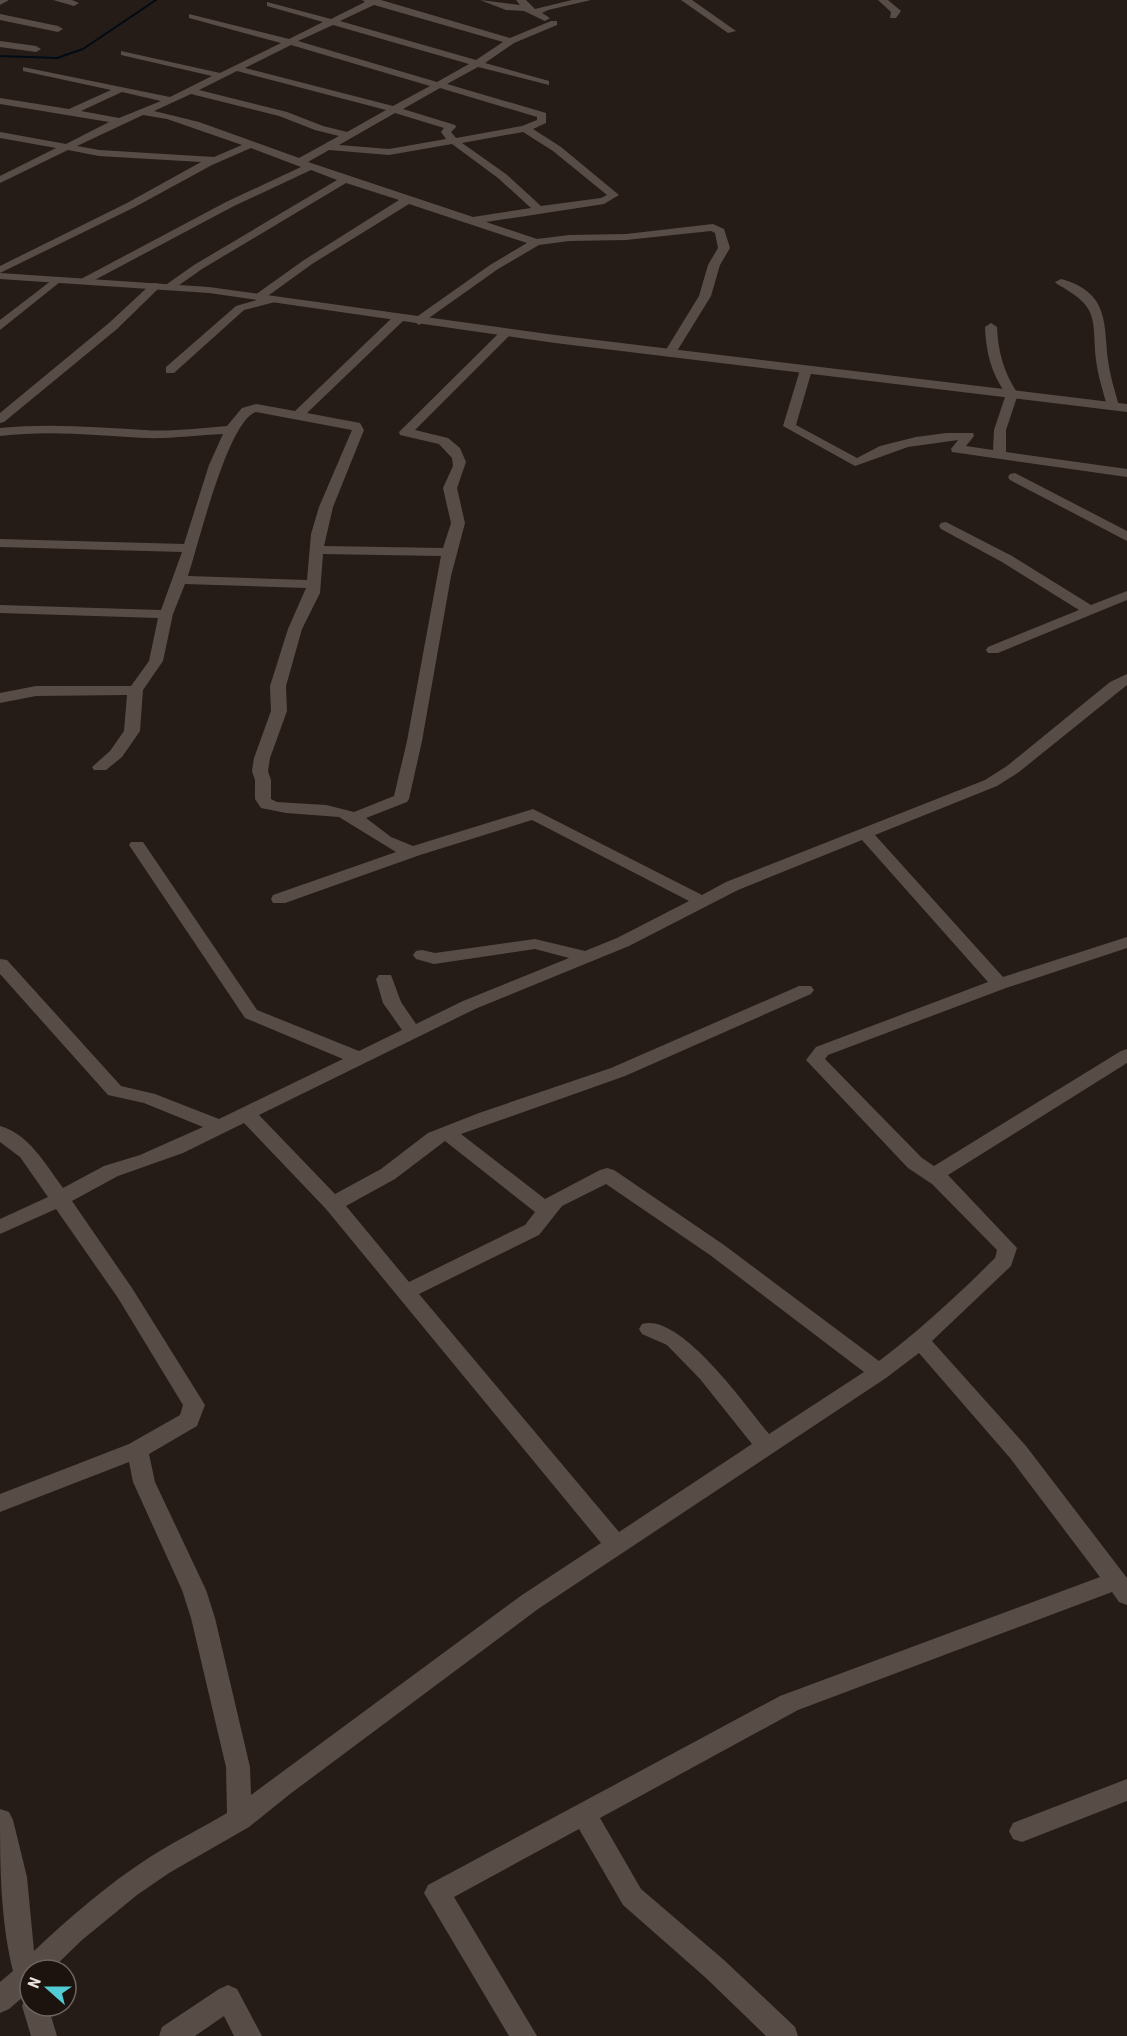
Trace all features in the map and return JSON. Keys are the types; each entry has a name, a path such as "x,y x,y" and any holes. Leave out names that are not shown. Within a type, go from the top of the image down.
{"street":[{"path":"0,2 4,0"},
{"path":"58,0 74,3"},
{"path":"485,0 506,7 544,8 586,0"},
{"path":"686,0 731,31"},
{"path":"883,0 897,10 892,16"},
{"path":"0,180 120,121 190,91 372,1 511,41"},
{"path":"270,4 546,83"},
{"path":"85,281 306,164 348,135 478,63 511,41 554,23 527,7"},
{"path":"192,16 542,115 542,121 536,126 525,129 389,152 329,147"},
{"path":"0,17 58,29"},
{"path":"0,44 36,49"},
{"path":"124,53 222,75"},
{"path":"235,68 450,127 499,133"},
{"path":"26,69 121,89 167,102"},
{"path":"69,113 121,89"},
{"path":"190,91 283,114 319,128 348,135"},
{"path":"0,101 120,121"},
{"path":"167,102 168,116"},
{"path":"142,113 168,116 345,179 536,242"},
{"path":"450,127 446,132 452,140 502,176 539,210"},
{"path":"471,221 604,201 614,195 557,149 525,129"},
{"path":"0,135 65,148 116,154 158,154 216,160"},
{"path":"0,270 250,145"},
{"path":"0,171 13,174"},
{"path":"171,286 198,267 345,179"},
{"path":"259,297 316,256 407,200"},
{"path":"419,321 494,267 536,242 569,238 626,237 713,227 720,231 724,248 714,265 705,296 670,353"},
{"path":"0,276 171,286 419,321 1127,408"},
{"path":"0,326 56,280"},
{"path":"1061,282 1085,295 1102,323 1102,358 1113,406"},
{"path":"0,419 104,333 155,285"},
{"path":"170,370 240,308 273,299"},
{"path":"299,414 399,318"},
{"path":"991,327 994,362 1001,380 1012,394"},
{"path":"353,818 401,799 409,773 421,692 449,552 458,522 450,490 451,481 460,461 450,443 405,432 507,332"},
{"path":"806,370 789,426 855,462 865,461 881,450 933,436 968,436 957,449 1127,473"},
{"path":"999,454 1000,430 1012,394"},
{"path":"100,767 116,754 132,731 135,690 156,661 166,614 180,580 216,465 231,430 251,409 299,414 355,426 358,430 326,507 316,550 313,593 295,629 278,686 279,711 262,758 260,771 263,780 263,799 267,805 280,809 329,810 353,818 395,848 414,850"},
{"path":"0,432 26,429 106,430 146,434 231,430"},
{"path":"1015,477 1127,537"},
{"path":"946,526 1007,559 1089,610"},
{"path":"0,543 190,549"},
{"path":"316,550 449,552"},
{"path":"180,580 312,584"},
{"path":"993,650 1127,595"},
{"path":"0,609 166,614"},
{"path":"0,1227 58,1200 111,1171 147,1160 469,1005 623,942 732,886 991,783 1012,769 1115,685 1127,679"},
{"path":"0,698 36,691 135,690"},
{"path":"279,899 414,850 533,814 701,902"},
{"path":"866,834 1000,984"},
{"path":"137,845 251,1014 358,1058"},
{"path":"47,1958 73,1930 160,1864 240,1819 281,1786 530,1602 879,1372 920,1341 934,1325 964,1301 1004,1261 1007,1248 939,1179 915,1163 815,1060 822,1051 1000,984 1127,942"},
{"path":"422,955 434,959 535,944 587,957"},
{"path":"1,964 115,1091 148,1098 219,1126"},
{"path":"385,979 392,1003 413,1032"},
{"path":"333,1204 388,1174 435,1138 486,1117 618,1072 805,990"},
{"path":"939,1179 938,1174 942,1169 1127,1055"},
{"path":"246,1113 333,1204 616,1545"},
{"path":"0,1131 27,1152 58,1200 125,1293 194,1405 189,1420 137,1450 0,1503"},
{"path":"447,1133 547,1211"},
{"path":"406,1292 532,1230 555,1201 607,1175 717,1250 879,1372"},
{"path":"649,1329 674,1340 707,1373 766,1446"},
{"path":"524,2036 437,1893 789,1703 1122,1588 1018,1452 920,1341"},
{"path":"137,1450 144,1482 194,1590 203,1618 238,1767 240,1819"},
{"path":"1022,1831 1127,1790"},
{"path":"584,1814 632,1897 715,1969 785,2036"},
{"path":"0,1820 14,1877 23,1958"},
{"path":"0,2000 18,1986"},
{"path":"172,2036 228,1998 249,2036"},
{"path":"39,2018 44,2036"}],"waterway":[{"path":"0,56 57,58 83,49 156,0"}]}
